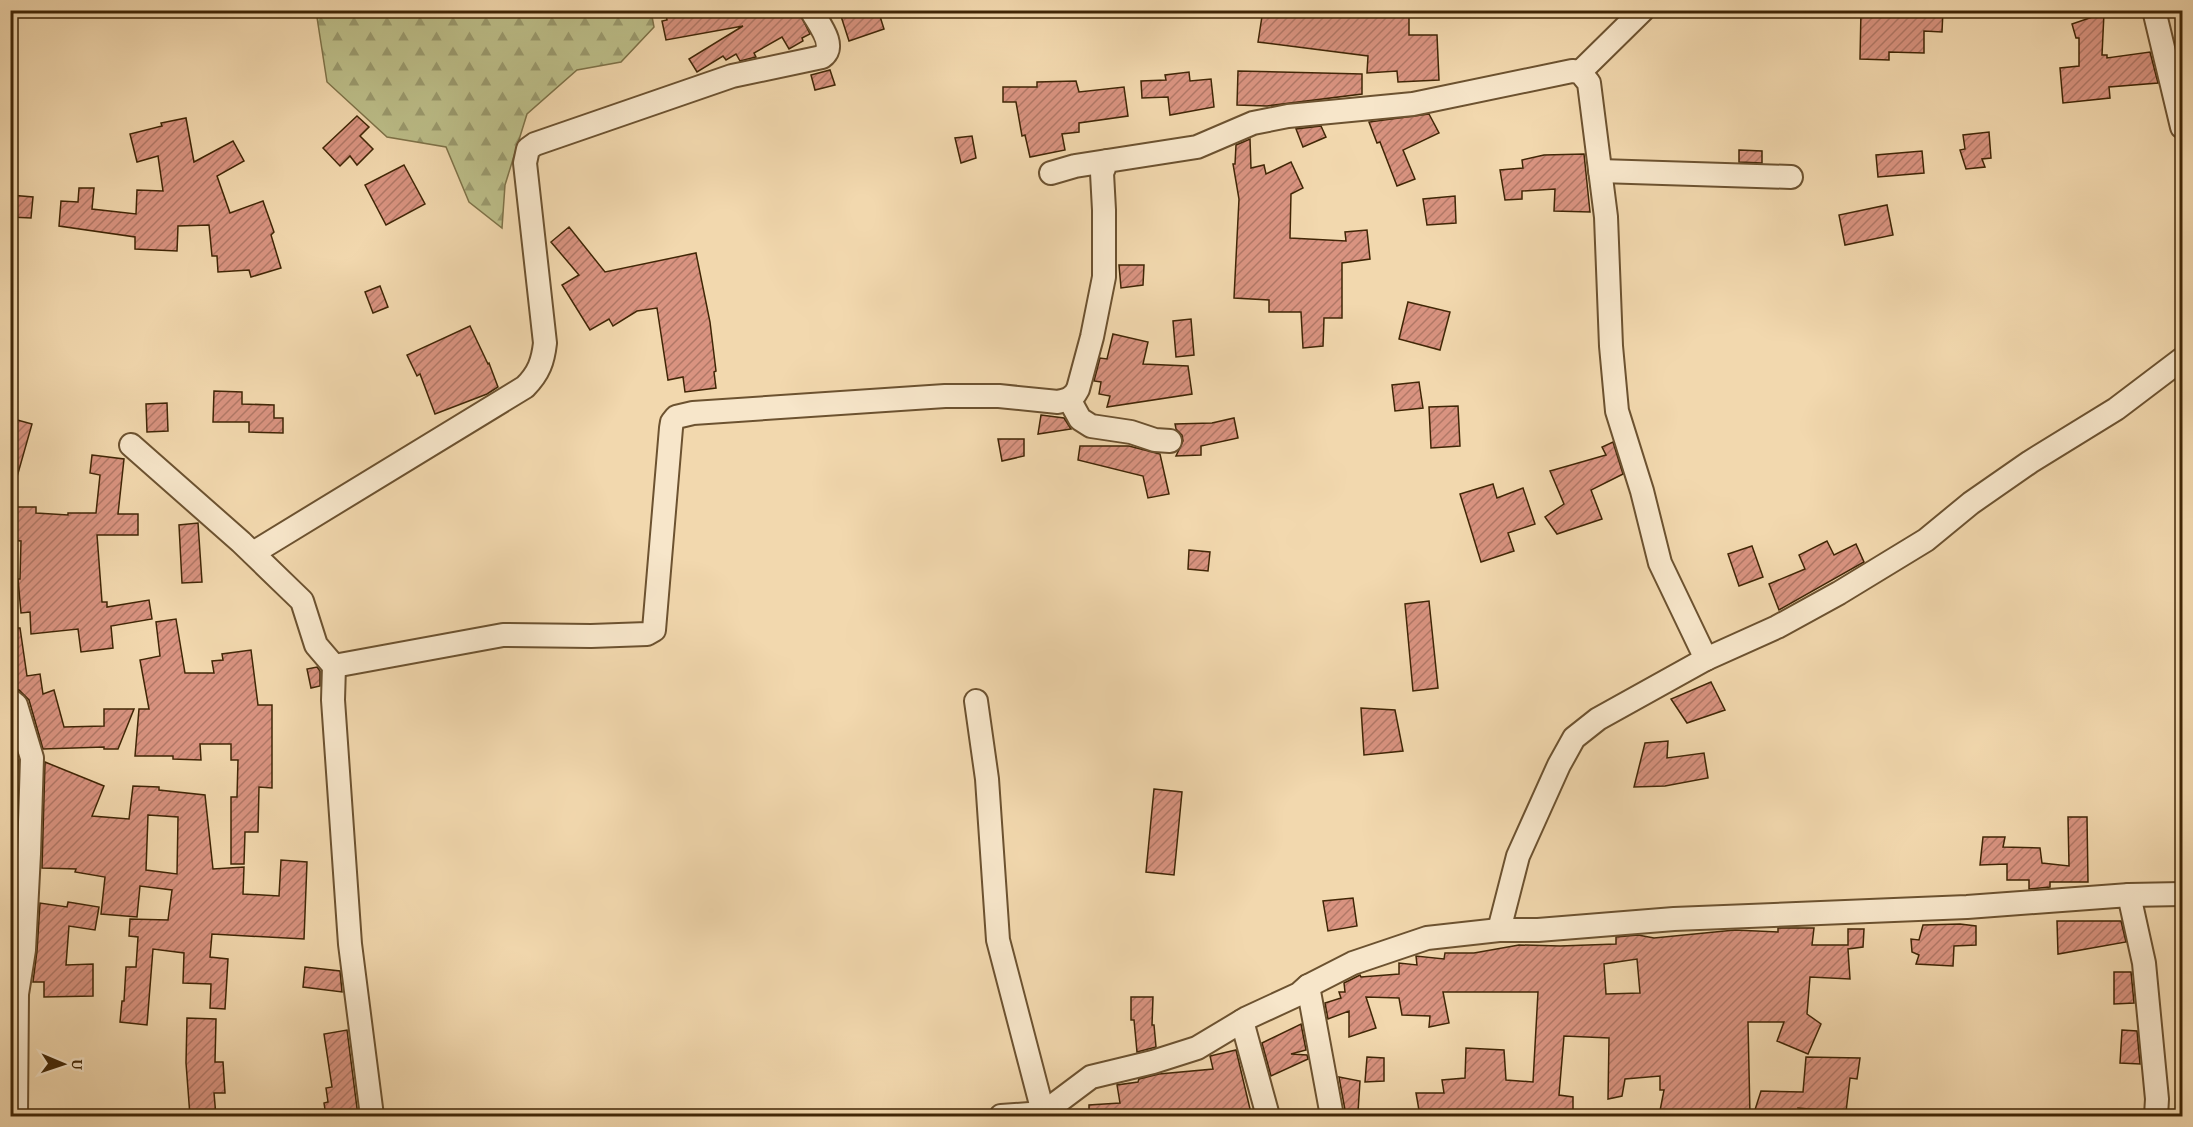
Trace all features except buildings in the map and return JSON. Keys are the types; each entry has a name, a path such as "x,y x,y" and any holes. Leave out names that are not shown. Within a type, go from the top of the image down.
{"street":[{"path":"253,554 525,387 537,375 543,359 545,343 525,163 528,149 535,144 732,76 822,57 828,53 830,47 811,10"},
{"path":"1580,72 1643,10"},
{"path":"2154,10 2182,127"},
{"path":"1051,174 1075,166 1197,147 1252,123 1288,116 1413,104 1572,71 1580,72 1589,83 1606,217 1611,346 1617,411 1642,491 1660,563 1706,659"},
{"path":"334,666 503,635 591,636 647,634 654,630 671,428 672,422 680,416 693,413 945,396 999,396 1058,402 1069,399 1076,394 1078,388 1095,325 1104,277 1102,173 1107,161"},
{"path":"1600,171 1791,177"},
{"path":"1499,930 1518,856 1559,765 1574,738 1598,719 1706,659 1797,616 1926,540 1971,503 2030,462 2116,408 2182,359"},
{"path":"1069,399 1080,419 1091,426 1131,432 1155,440 1170,441"},
{"path":"131,445 302,601 315,645 334,666 333,700 350,944 372,1116"},
{"path":"10,700 16,705 32,758 24,938 17,994 16,1116"},
{"path":"976,701 986,767 998,940 1044,1115"},
{"path":"1001,1116 1044,1115 1091,1077 1153,1062 1197,1048 1242,1021 1299,994 1308,986 1353,963 1427,938 1499,930 1538,930 1674,919 1956,907 2129,895 2182,894"},
{"path":"2129,895 2144,963 2157,1099 2156,1116"},
{"path":"1308,986 1332,1116"},
{"path":"1242,1021 1269,1116"}],"green space":[{"path":"316,11 651,11 654,27 621,62 577,70 527,114 505,185 502,228 469,202 446,147 387,137 327,82"}]}
